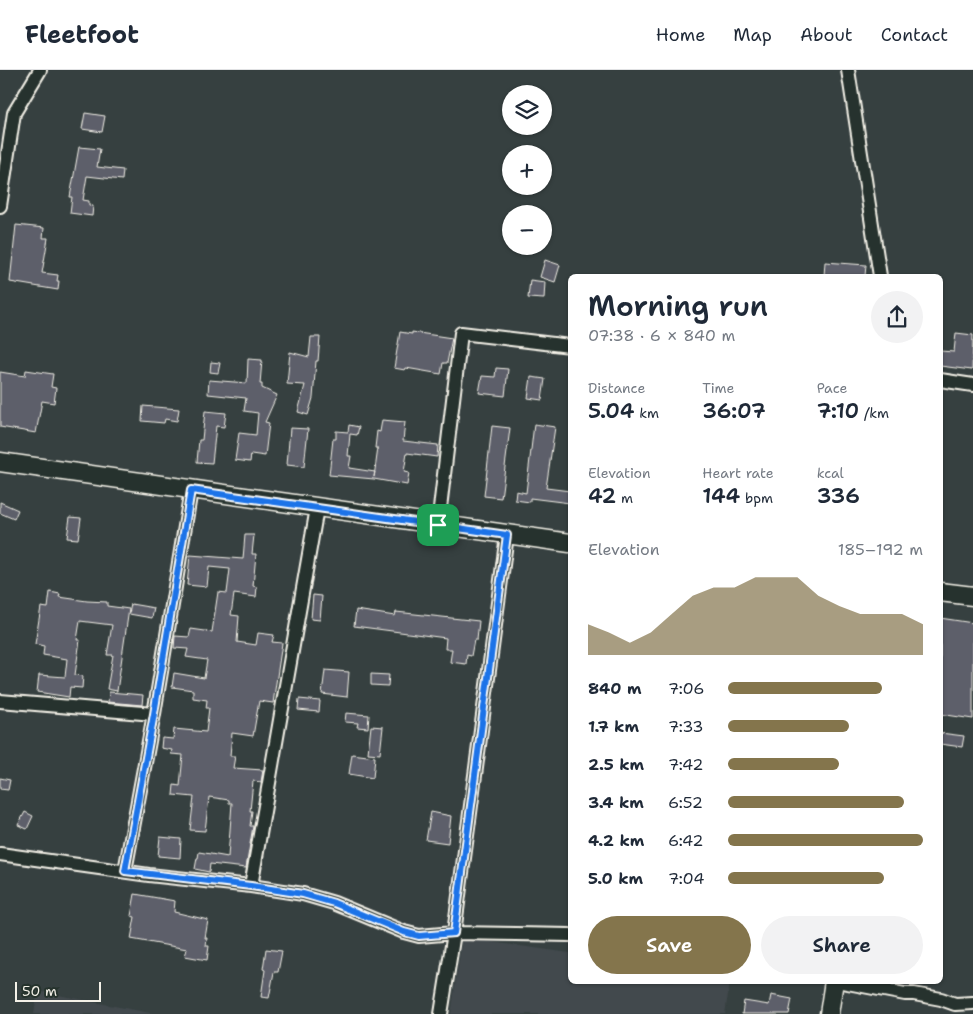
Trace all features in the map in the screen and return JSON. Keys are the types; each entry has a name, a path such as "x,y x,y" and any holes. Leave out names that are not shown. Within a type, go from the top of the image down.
{"street":[{"path":"0,206 14,113 40,70"},
{"path":"848,70 880,274"},
{"path":"438,525 461,333 568,346"},
{"path":"943,380 973,385"},
{"path":"0,462 568,543"},
{"path":"125,871 154,714 191,490"},
{"path":"251,886 317,508"},
{"path":"441,1014 454,933 507,535"},
{"path":"943,592 973,596"},
{"path":"0,701 154,714"},
{"path":"0,854 303,894 334,903 404,932 419,936 454,933 568,934"},
{"path":"829,1014 835,984"},
{"path":"858,984 941,999 955,1004 973,1003"}],"shaded area":[{"path":"462,938 568,953 568,984 730,984 725,1014 451,1014"},
{"path":"38,991 155,1014 34,1014"}],"building":[{"path":"85,113 105,116 102,132 82,129"},
{"path":"79,147 100,149 97,167 123,170 122,180 87,176 83,200 89,201 89,205 93,206 92,216 70,213 72,197 70,197"},
{"path":"16,225 44,228 43,238 48,238 42,273 58,275 58,290 10,282"},
{"path":"545,260 560,265 555,282 540,277"},
{"path":"825,262 866,265 865,274 824,274"},
{"path":"530,280 545,282 544,299 528,298"},
{"path":"400,332 452,338 447,363 443,363 441,374 406,368 405,370 394,368"},
{"path":"956,333 973,335 972,370 943,366 943,351 954,352"},
{"path":"311,337 320,337 313,398 308,415 298,412 305,385 287,384 290,352 309,357"},
{"path":"248,359 262,360 260,384 262,384 262,388 277,395 265,422 269,423 265,456 251,454 250,462 235,460 239,433 256,435 258,413 244,411 246,398 208,394 209,380 247,383"},
{"path":"211,362 220,363 218,373 210,372"},
{"path":"496,368 508,369 505,396 479,393 482,376 495,377"},
{"path":"26,370 53,374 51,387 56,388 54,403 42,401 36,433 0,427 0,372 25,376"},
{"path":"531,377 545,379 542,400 528,398"},
{"path":"143,406 179,409 177,421 165,419 164,423 142,421"},
{"path":"205,411 226,413 224,427 216,426 212,463 197,462 199,440 202,440"},
{"path":"382,420 405,422 403,441 438,445 437,457 407,453 404,472 409,473 407,485 374,479 329,475 333,439 336,439 336,431 348,432 349,425 359,427 357,435 350,434 348,456 351,456 349,468 375,472 378,448 375,448 377,431 380,432"},
{"path":"534,424 555,427 546,488 568,491 568,503 530,498 530,502 515,500 516,491 526,493"},
{"path":"492,426 510,428 501,498 484,496"},
{"path":"290,428 308,429 304,467 287,465"},
{"path":"0,502 18,510 14,519 0,513"},
{"path":"70,517 81,518 78,539 67,538"},
{"path":"245,535 254,535 252,554 256,554 253,586 257,587 256,597 234,594 231,615 239,616 237,642 256,645 258,633 274,635 272,642 282,643 273,703 259,701 253,736 232,733 230,756 235,756 233,768 263,770 261,782 253,781 250,826 253,826 246,868 210,864 209,872 195,869 199,852 228,857 232,803 229,803 229,800 209,797 205,831 190,830 194,797 173,795 174,785 180,786 183,755 171,754 172,750 161,748 162,738 173,739 174,729 206,732 209,708 206,708 207,700 193,698 193,690 172,687 174,673 204,678 207,660 186,657 188,649 174,648 175,636 189,637 191,629 212,632 218,592 227,593 230,569 209,567 207,587 187,585 190,555 243,559"},
{"path":"50,592 60,594 59,597 107,602 107,606 129,609 117,691 107,689 113,655 107,655 112,625 80,621 77,640 80,640 75,675 83,676 82,688 70,687 69,697 37,692 39,675 65,677 67,659 43,655 44,646 35,644 41,607 48,608"},
{"path":"313,595 322,596 320,620 311,619"},
{"path":"131,604 154,608 152,618 129,614"},
{"path":"356,610 395,616 396,612 479,621 477,640 474,640 471,656 467,655 466,664 450,662 452,649 445,649 446,638 354,626"},
{"path":"943,618 973,623 973,719 943,714"},
{"path":"325,670 349,672 347,697 322,694"},
{"path":"371,674 389,675 388,686 371,685"},
{"path":"109,692 143,695 142,705 108,702"},
{"path":"299,699 320,701 319,712 298,710"},
{"path":"346,713 369,715 368,728 357,727 358,723 345,722"},
{"path":"371,726 383,727 380,754 368,753"},
{"path":"943,733 964,736 962,747 943,744"},
{"path":"352,754 375,757 373,778 349,774"},
{"path":"0,778 10,780 8,790 0,789"},
{"path":"25,812 33,816 27,829 18,825"},
{"path":"431,812 451,816 448,843 426,840"},
{"path":"160,837 181,839 180,858 158,856"},
{"path":"135,894 175,901 174,912 208,920 205,938 207,938 206,946 209,946 207,960 185,956 187,949 131,939 135,917 131,916"},
{"path":"266,949 282,951 278,972 274,972 269,998 261,997"},
{"path":"771,995 792,999 789,1014 742,1014 744,1001 769,1005"}],"route":[{"path":"191,490 438,525 507,535 454,933 419,936 404,932 334,903 303,894 125,871 154,714 191,490"}]}
